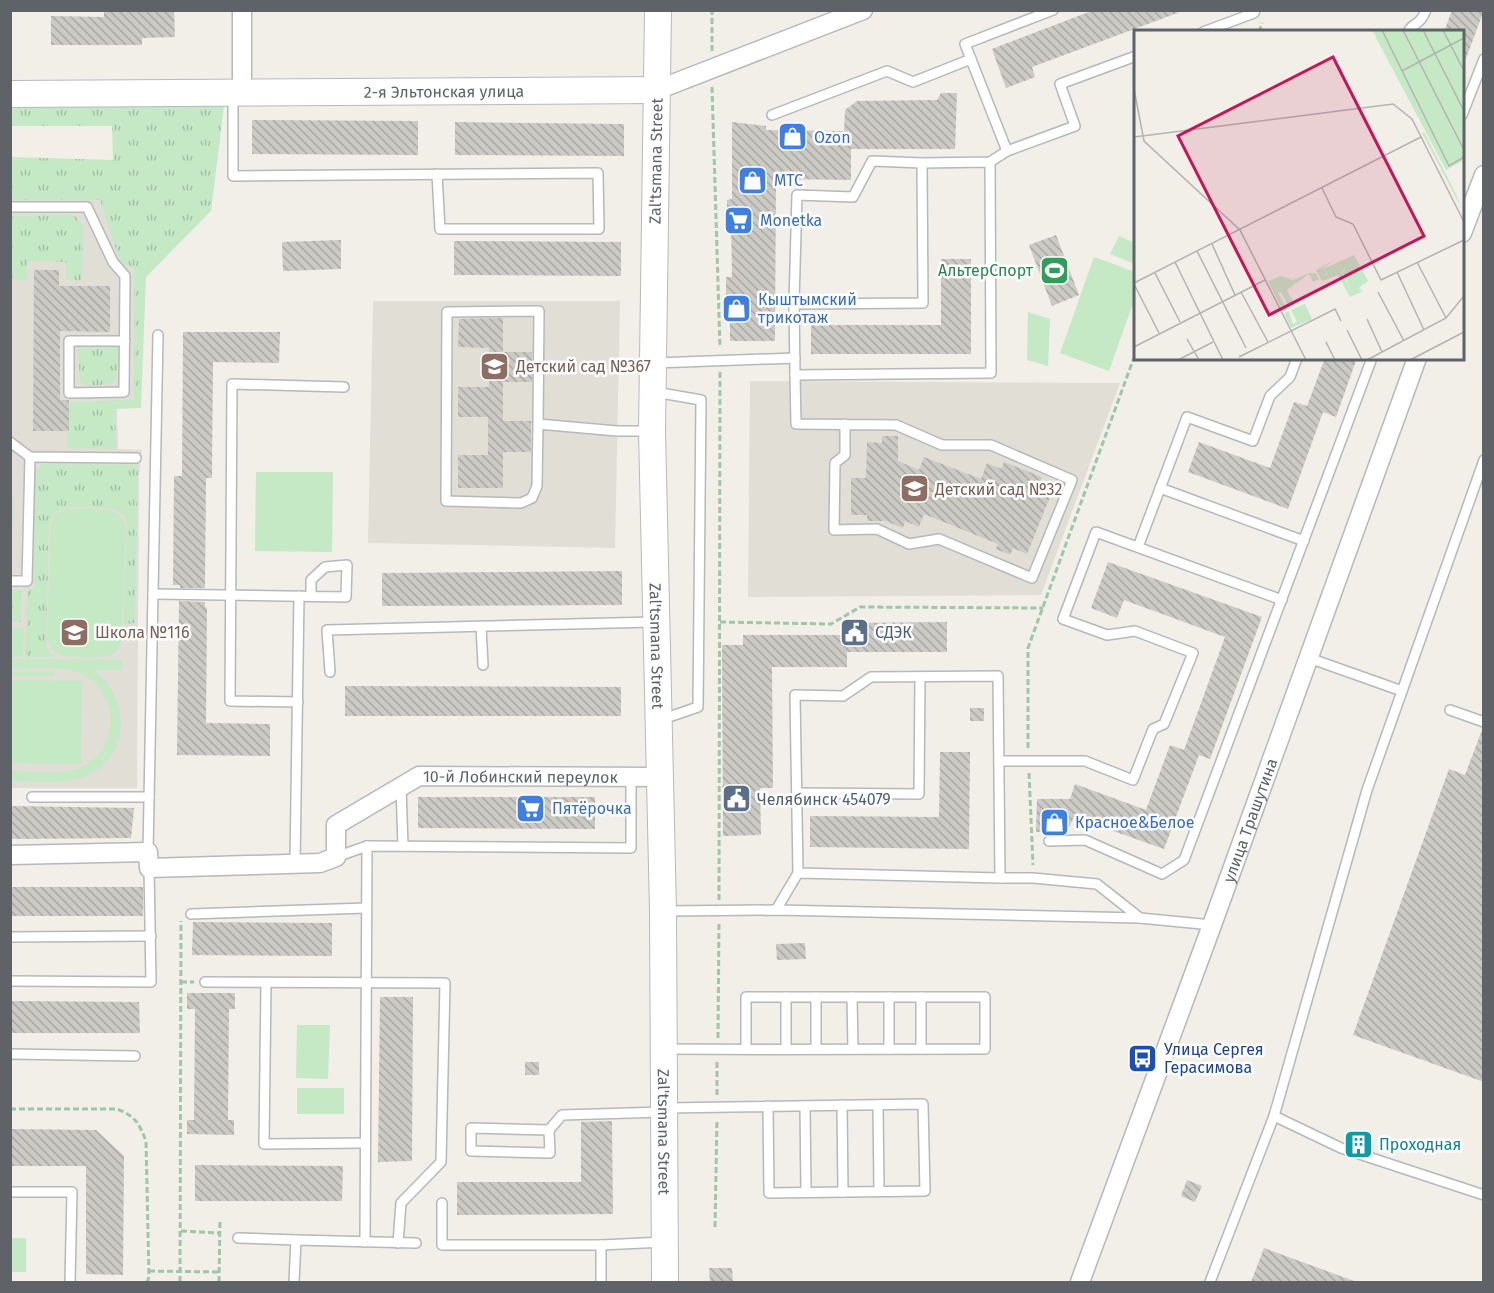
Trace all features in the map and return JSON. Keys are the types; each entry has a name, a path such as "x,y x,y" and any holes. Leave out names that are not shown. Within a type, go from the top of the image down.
{"street":[{"path":"237,93 242,10"},
{"name":"Zal'tsmana Street","path":"658,10 652,431 663,911 664,1282"},
{"name":"2-я Эльтонская улица","path":"10,94 657,90 863,10"},
{"path":"1464,228 1484,174"},
{"name":"улица Трашутина","path":"1080,1282 1416,360"},
{"name":"10-й Лобинский переулок","path":"336,857 336,825 419,776 659,777"},
{"path":"10,855 295,864 320,863 336,857"}],"lane":[{"path":"1007,151 965,44 1053,10"},
{"path":"1208,30 1254,13 1255,10"},
{"path":"1408,30 1422,21 1426,10"},
{"path":"845,424 845,454 835,463 834,530 877,529 909,544 939,539 1032,578 1072,480 991,445 942,445 896,425 845,424 796,424 794,304 797,195 853,196 872,161 990,162 1007,151 1075,126 1060,84 1134,57"},
{"path":"772,115 887,71 913,82 971,59"},
{"path":"1464,110 1484,59"},
{"path":"237,93 233,176 437,174 598,173 599,229 440,229 437,174"},
{"path":"795,375 991,374 990,162"},
{"path":"794,304 922,303 922,163"},
{"path":"10,207 87,207 113,262 125,276 125,341 124,392 69,393 69,341 125,341"},
{"path":"539,311 538,424 537,486 532,498 521,503 446,501 447,312 539,311"},
{"path":"10,981 151,982 148,860 158,334"},
{"path":"652,363 795,358"},
{"path":"1138,547 1187,417 1253,441 1270,396 1290,377 1296,360"},
{"path":"1049,842 1085,840 1162,874 1184,860 1371,360"},
{"path":"298,702 230,701 232,384 344,387"},
{"path":"652,391 701,400 698,707 660,720"},
{"path":"538,424 617,431 652,431"},
{"path":"10,442 30,457 136,458"},
{"path":"10,581 27,582 30,457"},
{"path":"1210,1282 1274,1116 1367,790 1484,460"},
{"path":"1160,488 1304,541"},
{"path":"999,761 1085,760 1133,780 1153,729 1164,724 1193,653 1135,631 1107,635 1063,619 1096,531 1282,600"},
{"path":"153,594 346,597 346,565 326,567 311,580 311,596"},
{"path":"295,864 299,596"},
{"path":"330,672 327,630 658,622"},
{"path":"481,626 483,665"},
{"path":"1309,658 1402,692"},
{"path":"776,910 798,873 795,695 843,696 871,677 998,676 1000,878"},
{"path":"798,793 919,794 920,678"},
{"path":"1450,710 1484,723"},
{"path":"336,857 367,846 631,848 631,776"},
{"path":"401,786 403,846"},
{"path":"32,797 149,797"},
{"path":"365,1242 367,846"},
{"path":"798,873 1033,878 1096,884 1140,918"},
{"path":"191,914 366,908"},
{"path":"663,911 776,910 1140,918 1212,925"},
{"path":"10,937 151,936"},
{"path":"205,982 445,983 441,1162 401,1203 398,1243"},
{"path":"266,983 264,1143 365,1143"},
{"path":"662,1049 718,1050 985,1049 985,997 746,997 746,1049"},
{"path":"786,997 786,1049"},
{"path":"816,997 816,1049"},
{"path":"852,997 853,1049"},
{"path":"889,997 889,1049"},
{"path":"921,997 921,1049"},
{"path":"10,1054 135,1056"},
{"path":"549,1130 471,1128 471,1150 550,1152 549,1130 562,1115 717,1107 768,1106 805,1106 842,1105 878,1105 923,1104 924,1191 769,1193 768,1106"},
{"path":"842,1105 843,1192"},
{"path":"878,1105 879,1191"},
{"path":"805,1106 806,1192"},
{"path":"1274,1116 1341,1148 1484,1195"},
{"path":"10,1192 72,1192 70,1282"},
{"path":"442,1203 442,1245 601,1245 664,1242"},
{"path":"238,1238 416,1243"},
{"path":"294,1282 296,1240"},
{"path":"601,1245 601,1282"}],"path":[{"path":"712,10 720,361 719,911 715,1227"},
{"path":"720,622 831,624 860,607 1043,608"},
{"path":"180,1282 181,914 191,914"},
{"path":"10,1109 117,1109 130,1114 140,1126 146,1142 149,1271 147,1282"},
{"path":"219,1282 220,1219"},
{"path":"181,1231 219,1233"},
{"path":"149,1271 219,1272"}],"shaded area":[{"name":"Школа №116","path":"11,197 136,197 139,407 117,408 118,449 142,450 139,476 137,788 11,788"},
{"name":"Детский сад №367","path":"373,301 620,301 615,548 368,543"},
{"name":"Детский сад №32","path":"750,381 1120,383 1041,595 748,597"}],"green space":[{"path":"10,106 224,106 211,211 146,277 141,408 115,409 116,449 67,448 69,402 134,400 134,268 123,265 120,261 100,200 10,200 11,157 113,160 112,126 11,126"},
{"path":"74,215 83,225 82,280 66,280 66,262 28,261 27,280 11,280 11,216"},
{"path":"1119,236 1134,243 1134,264 1110,254"},
{"path":"1094,257 1134,272 1134,301 1109,371 1060,353"},
{"path":"1028,312 1050,319 1048,366 1027,360"},
{"path":"118,347 117,376 112,384 87,386 80,381 78,349"},
{"path":"42,464 138,465 135,623 123,624 127,526 124,516 120,512 103,508 65,508 53,515 49,526 46,648 55,657 26,658 27,589 34,589 33,477"},
{"path":"256,472 333,472 332,552 255,551"},
{"path":"10,500 13,500 11,568"},
{"path":"68,509 110,511 123,520 126,527 121,644 111,655 84,657 62,655 55,652 49,644 47,637 51,525 56,514"},
{"path":"11,590 21,590 21,622 11,622"},
{"path":"11,628 24,628 23,657 11,657"},
{"path":"11,659 122,660 122,670 95,670 107,683 120,714 117,745 109,758 97,770 72,780 11,781 11,771 55,772 80,768 93,760 103,748 109,735 111,720 109,706 103,693 93,681 80,673 46,668 11,669"},
{"path":"11,672 53,672 53,676 11,676"},
{"path":"11,680 82,681 81,764 11,763"},
{"path":"297,1025 330,1025 328,1079 296,1078"},
{"path":"297,1088 344,1088 344,1114 297,1114"},
{"path":"11,1238 26,1238 26,1272 11,1272"}],"building":[{"path":"104,10 174,10 175,37 142,38 142,45 51,45 51,16 104,17"},
{"path":"1094,10 1180,12 1032,67 1035,77 1006,88 992,49"},
{"path":"1452,10 1484,10 1464,64 1464,30 1445,30"},
{"path":"941,93 957,93 955,149 851,149 851,180 776,179 775,341 730,341 730,303 726,303 726,277 732,277 731,224 727,224 727,200 732,199 732,122 766,126 766,130 844,131 845,110 857,101 937,100"},
{"path":"252,120 418,121 418,155 252,154"},
{"path":"455,122 624,124 624,156 455,155"},
{"name":"АльтерСпорт","path":"1056,235 1079,295 1052,306 1029,245"},
{"path":"341,240 341,269 283,271 282,242"},
{"path":"454,241 621,242 621,276 454,275"},
{"path":"941,259 971,259 971,354 811,354 811,325 941,325"},
{"path":"34,270 59,270 59,286 110,286 110,332 60,331 60,400 69,400 69,431 33,431"},
{"path":"503,318 503,352 532,352 532,382 503,382 503,421 531,421 531,452 503,452 503,488 458,488 458,455 488,455 488,417 458,417 458,387 489,387 489,348 458,347 459,319"},
{"path":"183,332 280,332 279,363 213,362 212,478 206,478 205,588 180,588 180,585 173,585 174,476 182,476"},
{"path":"1324,360 1356,360 1336,417 1323,412 1288,509 1188,472 1199,442 1270,468 1294,402 1307,406"},
{"path":"882,436 898,436 898,461 919,470 924,457 981,479 987,463 1001,469 1004,462 1042,477 1040,482 1054,487 1027,554 1013,548 1010,555 996,549 998,544 924,514 919,527 905,521 903,528 886,521 867,521 867,515 851,515 851,478 866,478 867,442 882,443"},
{"path":"1108,562 1262,617 1210,759 1199,755 1164,849 1074,817 1067,831 1036,832 1037,799 1070,799 1075,784 1146,810 1170,745 1184,750 1225,637 1124,600 1117,618 1091,608"},
{"path":"622,571 622,605 382,606 382,573"},
{"path":"179,601 205,602 207,608 206,723 270,724 270,756 177,755"},
{"path":"947,622 947,652 847,652 847,667 772,667 773,788 760,788 761,835 723,836 722,645 743,645 743,635 847,635 847,623"},
{"path":"345,686 621,687 621,716 345,716"},
{"path":"970,708 984,708 984,721 970,721"},
{"path":"1482,730 1484,730 1484,1082 1353,1035 1449,769 1465,775"},
{"path":"940,752 970,752 969,849 810,847 810,816 939,817"},
{"path":"418,797 595,797 595,829 418,828"},
{"path":"10,806 134,808 131,838 10,839"},
{"path":"10,887 143,887 143,916 10,916"},
{"path":"193,922 332,923 332,956 192,955"},
{"path":"805,943 806,959 777,960 776,944"},
{"path":"187,993 235,993 235,1009 229,1009 228,1120 234,1120 234,1135 187,1134 187,1120 194,1120 195,1009 187,1009"},
{"path":"380,997 413,997 412,1161 378,1162"},
{"path":"10,1001 139,1002 140,1033 10,1033"},
{"path":"525,1062 539,1062 539,1075 525,1075"},
{"path":"612,1121 613,1214 457,1215 457,1182 581,1182 581,1122"},
{"path":"10,1129 96,1130 124,1156 123,1275 86,1274 86,1166 10,1166"},
{"path":"195,1165 343,1166 342,1201 195,1201"},
{"path":"1187,1180 1202,1186 1195,1202 1181,1196"},
{"path":"1264,1248 1354,1281 1251,1282"},
{"path":"709,1268 732,1268 733,1282 710,1282"}],"place":[{"name":"Ozon","path":"793,137"},
{"name":"МТС","path":"753,180"},
{"name":"Monetka","path":"739,220"},
{"name":"АльтерСпорт","path":"1054,270"},
{"name":"Кыштымский трикотаж","path":"737,308"},
{"name":"Детский сад №367","path":"495,366"},
{"name":"Детский сад №32","path":"914,489"},
{"name":"Школа №116","path":"74,632"},
{"name":"СДЭК","path":"854,632"},
{"name":"Челябинск 454079","path":"736,799"},
{"name":"Пятёрочка","path":"531,808"},
{"name":"Красное&Белое","path":"1054,822"},
{"name":"Улица Сергея Герасимова","path":"1143,1058"},
{"name":"Проходная","path":"1358,1144"}]}
